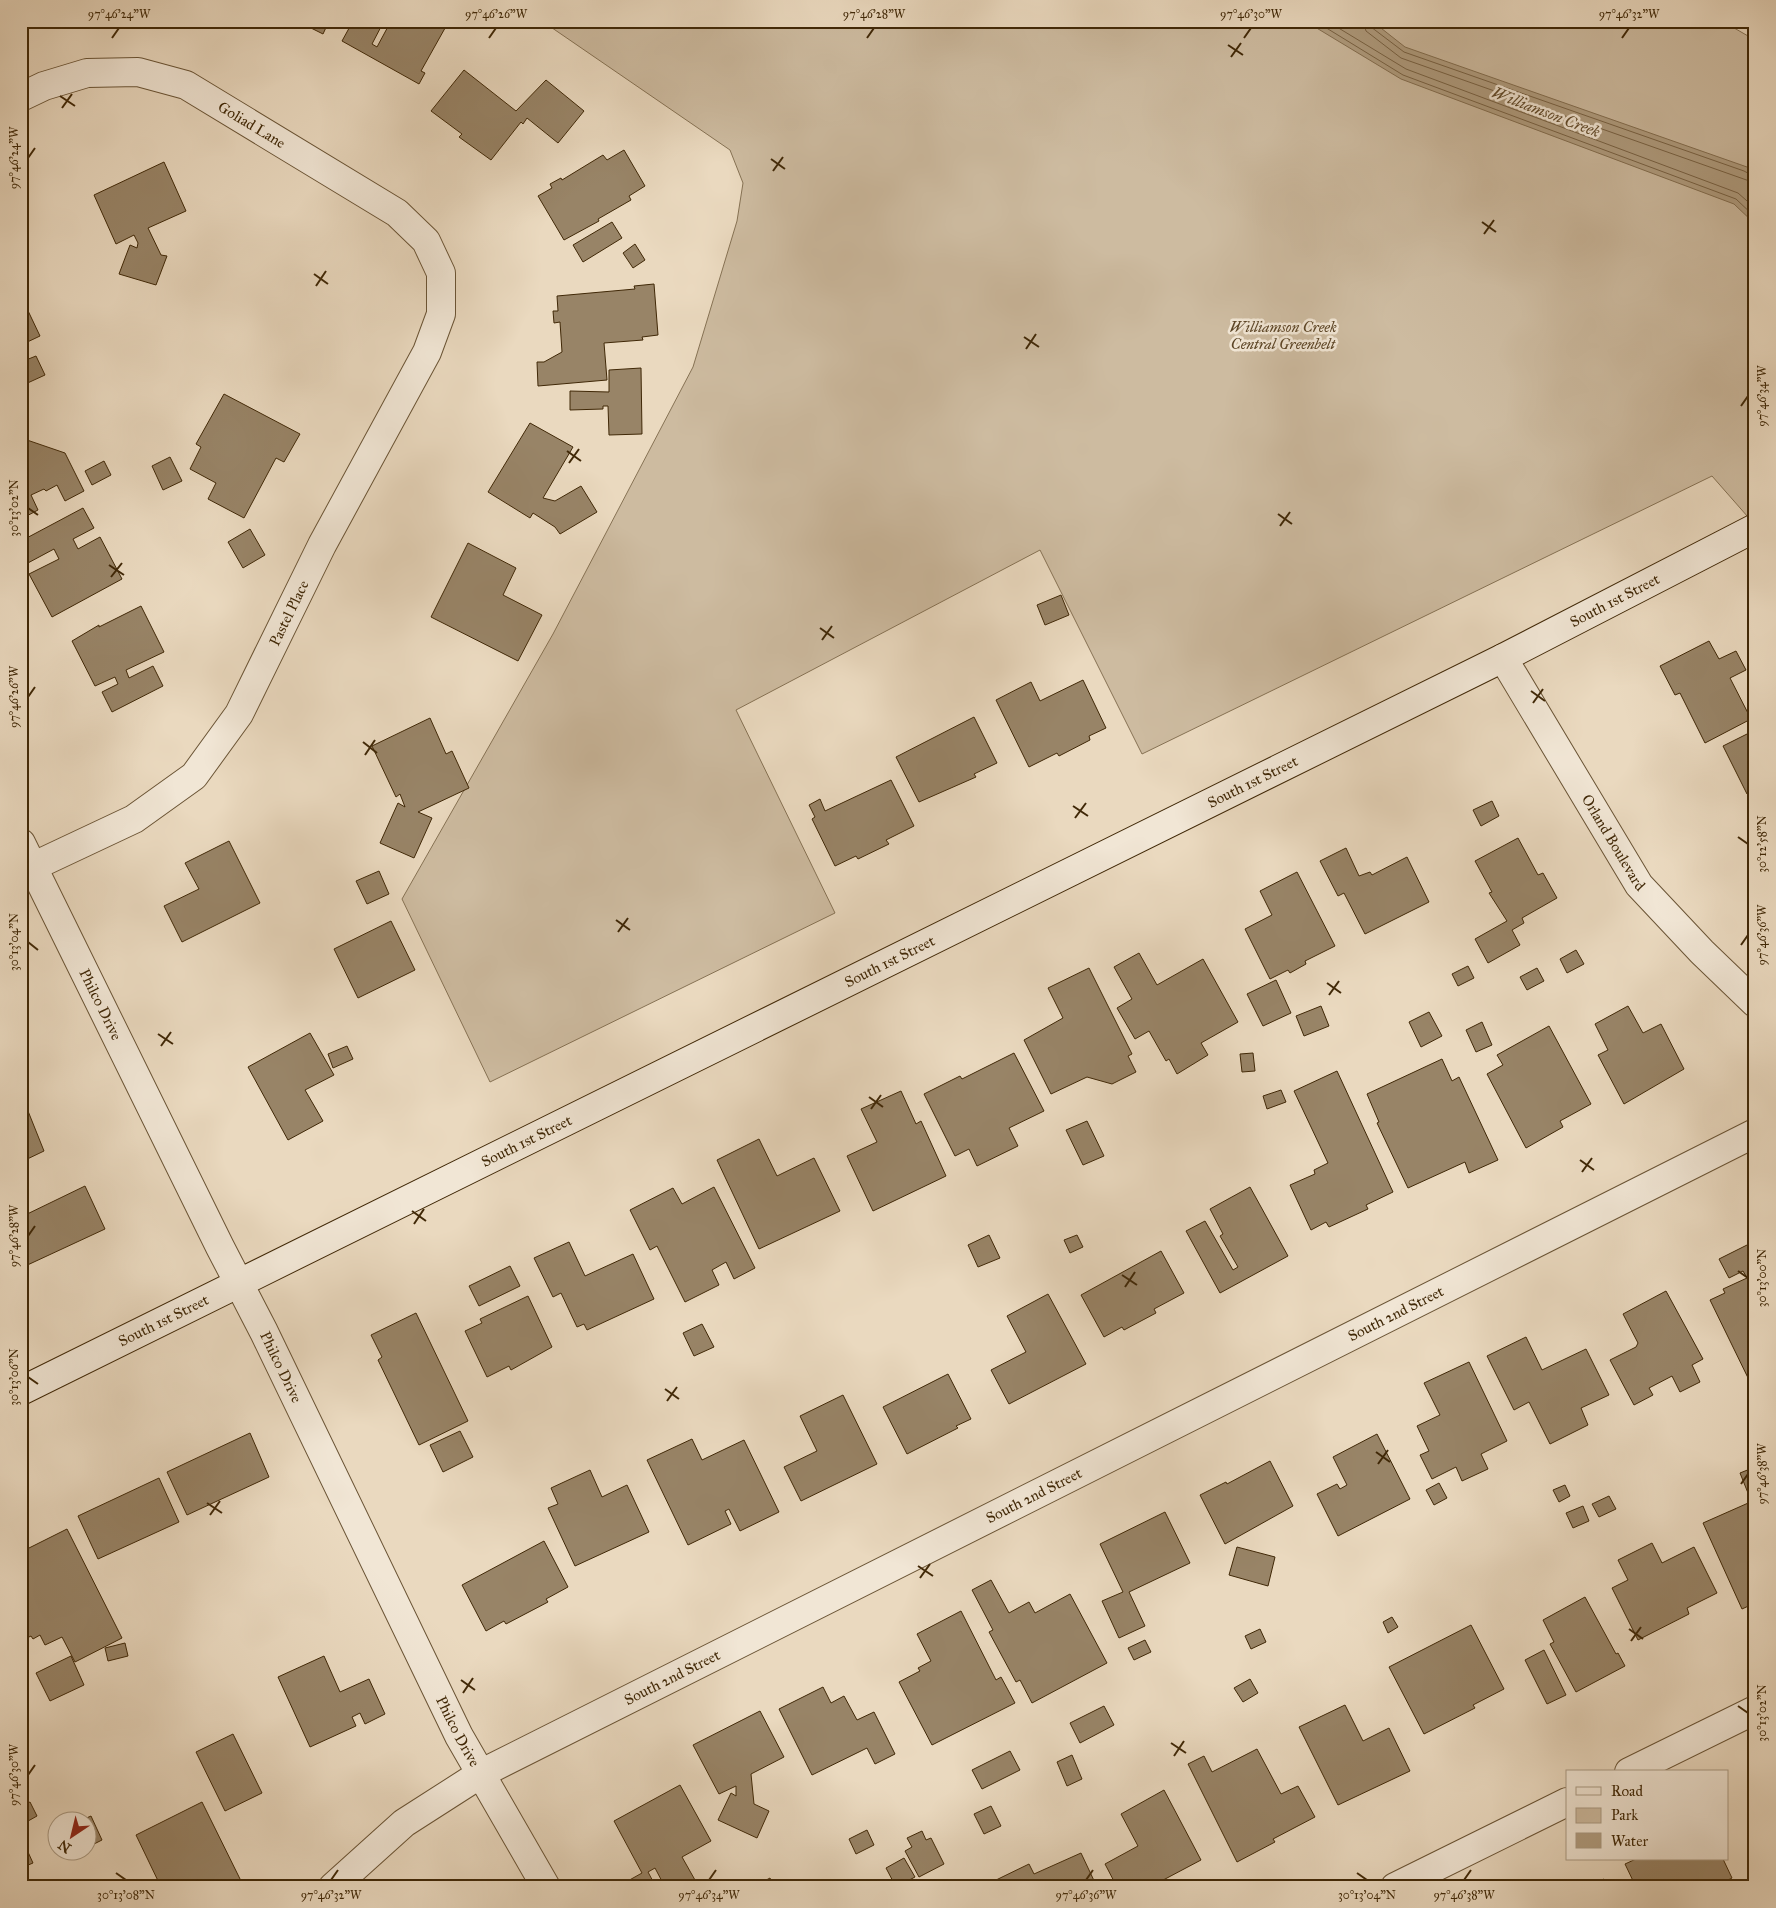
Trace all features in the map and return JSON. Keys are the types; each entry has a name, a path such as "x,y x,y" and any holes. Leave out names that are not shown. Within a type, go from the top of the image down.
{"street":[{"name":"Goliad Lane","path":"21,96 44,86 87,74 138,72 186,84 397,213 426,241 441,273"},
{"name":"Pastel Place","path":"27,855 134,820 194,776 239,714 322,545 427,352 441,314 441,273"},
{"name":"South 1st Street","path":"21,1391 1503,658 1755,528"},
{"name":"Orland Boulevard","path":"1503,658 1639,885 1702,952 1755,1003"},
{"name":"Philco Drive","path":"27,855 264,1332 459,1736 546,1887"},
{"name":"South 2nd Street","path":"333,1887 404,1823 482,1773 1755,1133"},
{"path":"1633,1770 1755,1710"},
{"path":"1395,1887 1566,1802"}],"green space":[{"name":"Williamson Creek Central Greenbelt","path":"542,21 1722,21 1755,40 1755,525 1712,476 1142,754 1040,550 736,710 835,913 490,1082 402,899 553,634 693,367 737,221 743,183 730,150"}],"water":[{"name":"Williamson Creek","path":"1305,21 1372,21 1405,47 1747,167 1755,173 1755,224 1734,204 1401,79"}],"building":[{"path":"297,21 329,21 323,34"},
{"path":"353,21 384,21 372,44 377,47 391,21 449,21 421,71 425,73 419,84 342,41"},
{"path":"464,70 516,111 546,80 584,111 558,143 527,118 523,124 521,122 491,160 459,137 462,134 431,111"},
{"path":"624,150 645,186 629,196 631,200 598,219 599,221 564,240 538,196 552,188 550,184 561,178 562,180 603,155 607,160"},
{"path":"164,162 186,211 148,228 161,255 167,256 156,285 119,274 130,245 137,248 138,243 134,235 116,244 94,195"},
{"path":"612,222 622,238 583,262 573,245"},
{"path":"635,244 645,260 633,268 623,253"},
{"path":"654,284 658,335 642,337 643,340 604,343 607,380 538,386 537,362 544,362 562,352 560,322 554,323 553,311 558,311 557,296 635,289 634,286"},
{"path":"21,296 40,336 21,345"},
{"path":"36,356 45,375 21,386 21,362"},
{"path":"641,368 642,434 609,435 608,406 603,406 603,409 570,410 570,391 609,392 609,370"},
{"path":"224,394 300,434 284,462 276,458 244,518 208,499 216,483 190,469 201,447 196,444"},
{"path":"530,423 573,447 543,498 555,501 581,486 597,512 560,534 555,527 533,513 530,518 488,492"},
{"path":"27,440 65,453 84,491 65,501 57,485 46,491 44,489 31,495 38,510 21,519 21,457"},
{"path":"170,457 182,481 163,490 152,466"},
{"path":"104,461 111,475 92,485 85,471"},
{"path":"83,508 94,528 73,539 78,549 100,537 122,579 52,617 29,574 59,559 54,549 26,564 21,555 21,541"},
{"path":"250,529 265,555 243,568 228,542"},
{"path":"468,543 516,568 503,595 542,615 518,661 431,617"},
{"path":"1061,595 1069,615 1045,625 1037,605"},
{"path":"141,606 164,652 126,670 129,678 153,666 163,686 112,712 102,692 118,684 115,677 95,686 72,641 99,625 99,627"},
{"path":"1709,641 1719,659 1736,651 1746,670 1730,678 1751,719 1705,743 1680,693 1675,695 1660,666"},
{"path":"1083,680 1106,728 1089,736 1090,740 1059,756 1057,753 1029,767 996,700 1031,682 1040,701"},
{"path":"974,717 997,763 974,774 976,777 919,802 896,757"},
{"path":"430,718 446,754 452,751 469,788 418,812 432,818 414,858 380,843 398,803 405,807 400,794 396,797 372,746"},
{"path":"1755,730 1755,790 1747,794 1723,746"},
{"path":"891,780 914,826 886,840 889,844 858,859 856,856 835,866 812,819 815,817 809,805 820,799 825,811"},
{"path":"1492,801 1499,816 1481,826 1473,810"},
{"path":"1518,838 1538,875 1543,873 1557,898 1522,918 1524,923 1512,930 1520,945 1488,963 1475,939 1507,921 1489,893 1492,892 1475,861"},
{"path":"229,841 260,903 182,942 164,906 199,889 185,863"},
{"path":"1346,848 1359,876 1370,872 1372,875 1407,857 1429,902 1365,934 1344,893 1338,896 1320,861"},
{"path":"379,871 389,894 367,904 356,881"},
{"path":"1297,872 1335,946 1305,961 1306,964 1290,973 1288,970 1270,979 1245,929 1272,915 1260,891"},
{"path":"391,921 415,970 358,998 334,949"},
{"path":"1576,950 1584,964 1567,973 1560,959"},
{"path":"1139,953 1157,985 1203,959 1238,1022 1201,1043 1208,1055 1177,1074 1169,1059 1166,1061 1149,1031 1135,1039 1117,1008 1132,999 1114,967"},
{"path":"1468,966 1474,978 1458,986 1452,974"},
{"path":"1089,968 1132,1054 1128,1056 1136,1072 1112,1084 1087,1077 1051,1094 1024,1040 1063,1018 1048,988"},
{"path":"1537,968 1544,981 1527,990 1520,977"},
{"path":"1276,980 1291,1013 1263,1026 1247,994"},
{"path":"1321,1006 1329,1026 1304,1036 1296,1016"},
{"path":"1628,1006 1643,1033 1661,1024 1684,1069 1624,1104 1598,1055 1608,1050 1595,1024"},
{"path":"1429,1012 1442,1036 1421,1047 1409,1022"},
{"path":"1482,1022 1492,1045 1476,1052 1466,1030"},
{"path":"1549,1026 1591,1104 1560,1121 1563,1127 1526,1148 1487,1074 1503,1065 1497,1055"},
{"path":"310,1033 334,1075 305,1090 323,1121 288,1140 248,1067"},
{"path":"347,1046 353,1059 333,1068 328,1054"},
{"path":"1014,1053 1044,1111 1009,1128 1018,1146 977,1166 969,1149 955,1156 924,1094 960,1076 962,1079"},
{"path":"1253,1053 1255,1071 1242,1072 1240,1054"},
{"path":"1442,1059 1452,1081 1459,1077 1498,1160 1469,1173 1465,1162 1408,1188 1377,1123 1379,1122 1367,1094"},
{"path":"1337,1071 1393,1192 1366,1205 1368,1209 1329,1227 1326,1222 1311,1230 1290,1185 1315,1174 1314,1170 1328,1163 1294,1091"},
{"path":"1281,1090 1286,1102 1267,1109 1263,1096"},
{"path":"901,1091 916,1124 921,1121 946,1176 873,1211 847,1156 877,1142 861,1109"},
{"path":"21,1107 24,1113 28,1111 44,1151 21,1162"},
{"path":"1087,1121 1104,1156 1083,1165 1066,1130"},
{"path":"759,1139 777,1176 814,1158 840,1211 759,1249 717,1160"},
{"path":"85,1186 105,1229 21,1268 21,1217"},
{"path":"714,1187 755,1268 734,1279 726,1262 712,1270 719,1285 685,1302 657,1246 650,1250 630,1210 673,1188 682,1204"},
{"path":"1250,1187 1288,1256 1220,1293 1186,1231 1205,1221 1233,1270 1238,1267 1220,1236 1223,1234 1210,1209"},
{"path":"989,1235 1000,1258 978,1267 968,1245"},
{"path":"1077,1235 1083,1247 1070,1253 1064,1240"},
{"path":"1755,1241 1755,1385 1752,1386 1710,1300 1725,1293 1723,1289 1747,1278 1743,1271 1729,1278 1719,1259"},
{"path":"569,1242 585,1276 633,1254 654,1299 587,1330 584,1324 577,1327 561,1293 553,1297 534,1258"},
{"path":"1161,1251 1184,1293 1154,1309 1156,1313 1124,1330 1122,1327 1104,1337 1081,1295"},
{"path":"510,1266 520,1286 479,1306 469,1286"},
{"path":"1666,1291 1703,1359 1692,1365 1700,1382 1680,1392 1672,1376 1649,1388 1653,1395 1634,1405 1610,1360 1636,1347 1638,1343 1623,1314"},
{"path":"1048,1294 1086,1364 1009,1404 991,1370 1026,1352 1007,1316"},
{"path":"528,1296 552,1347 511,1370 509,1366 487,1377 465,1331 482,1323 480,1319"},
{"path":"416,1313 468,1421 419,1445 378,1360 382,1357 371,1335"},
{"path":"702,1324 714,1347 694,1356 683,1333"},
{"path":"1526,1337 1542,1370 1586,1349 1609,1395 1581,1408 1588,1425 1550,1444 1529,1402 1514,1410 1487,1356"},
{"path":"1469,1362 1507,1441 1481,1454 1488,1469 1462,1481 1456,1467 1432,1479 1420,1455 1429,1451 1417,1426 1440,1415 1424,1383"},
{"path":"948,1374 971,1419 956,1426 958,1428 907,1454 883,1407"},
{"path":"843,1395 877,1464 801,1501 784,1467 817,1451 800,1416"},
{"path":"460,1431 473,1457 443,1472 430,1445"},
{"path":"250,1433 269,1477 187,1515 167,1472"},
{"path":"1377,1434 1410,1499 1338,1536 1317,1494 1337,1484 1340,1489 1347,1485 1333,1457"},
{"path":"692,1439 702,1460 744,1440 779,1512 740,1531 729,1509 725,1511 731,1524 688,1545 647,1460"},
{"path":"1270,1461 1293,1506 1225,1544 1200,1495 1226,1482 1227,1484"},
{"path":"1755,1467 1755,1490 1748,1493 1740,1473"},
{"path":"590,1470 602,1497 627,1485 649,1532 575,1566 548,1508 558,1504 551,1488"},
{"path":"159,1478 179,1522 98,1559 78,1516"},
{"path":"1439,1483 1447,1498 1434,1505 1426,1490"},
{"path":"1565,1485 1570,1496 1559,1502 1553,1490"},
{"path":"1609,1496 1616,1509 1599,1517 1592,1504"},
{"path":"1755,1500 1755,1603 1742,1609 1703,1523"},
{"path":"1583,1506 1589,1521 1573,1528 1566,1513"},
{"path":"1165,1512 1190,1563 1129,1592 1145,1626 1119,1638 1102,1601 1123,1592 1100,1544"},
{"path":"67,1529 122,1638 75,1662 62,1637 45,1645 40,1635 33,1639 31,1636 21,1641 21,1542 25,1550"},
{"path":"544,1541 568,1587 546,1599 548,1602 506,1624 504,1621 486,1631 462,1585"},
{"path":"1652,1543 1662,1563 1694,1547 1717,1593 1687,1608 1689,1614 1638,1640 1612,1588 1628,1580 1618,1560"},
{"path":"1237,1547 1275,1557 1268,1586 1229,1575"},
{"path":"991,1580 1009,1613 1029,1602 1035,1613 1070,1594 1107,1663 1032,1703 1020,1680 1016,1682 989,1632 993,1630 972,1590"},
{"path":"1585,1597 1616,1654 1618,1653 1625,1666 1576,1692 1550,1644 1554,1642 1543,1620"},
{"path":"961,1611 996,1680 1001,1677 1015,1703 932,1745 899,1682 920,1671 918,1668 931,1661 917,1634"},
{"path":"1392,1617 1398,1627 1388,1633 1383,1622"},
{"path":"1471,1625 1504,1689 1473,1705 1475,1708 1424,1734 1389,1667"},
{"path":"1260,1629 1266,1642 1251,1649 1245,1636"},
{"path":"1145,1640 1151,1652 1134,1660 1128,1648"},
{"path":"125,1643 128,1656 108,1661 105,1648"},
{"path":"1544,1650 1566,1695 1547,1704 1525,1660"},
{"path":"71,1656 84,1685 50,1701 36,1673"},
{"path":"324,1656 340,1692 369,1679 385,1714 365,1724 360,1713 352,1717 356,1726 310,1747 278,1677"},
{"path":"1250,1679 1258,1693 1243,1702 1234,1688"},
{"path":"823,1687 831,1703 844,1696 857,1720 874,1712 895,1754 875,1764 867,1748 812,1775 779,1709"},
{"path":"1345,1705 1363,1741 1389,1728 1410,1771 1338,1805 1299,1727"},
{"path":"1104,1706 1114,1725 1080,1743 1070,1723"},
{"path":"760,1711 784,1757 751,1774 754,1804 769,1811 757,1838 718,1820 731,1793 736,1796 736,1786 719,1794 693,1745"},
{"path":"233,1734 262,1793 225,1811 196,1752"},
{"path":"1257,1749 1281,1794 1298,1786 1315,1817 1273,1839 1275,1842 1237,1862 1188,1764 1204,1756 1212,1772"},
{"path":"1010,1751 1020,1770 982,1789 972,1770"},
{"path":"1072,1755 1082,1779 1067,1786 1057,1762"},
{"path":"680,1785 711,1841 682,1857 695,1880 683,1887 665,1887 655,1868 648,1872 656,1887 617,1887 642,1873 614,1821"},
{"path":"1164,1790 1201,1860 1150,1887 1117,1887 1105,1864 1138,1846 1121,1814"},
{"path":"30,1802 37,1816 21,1825 21,1806"},
{"path":"202,1802 244,1887 161,1887 136,1835"},
{"path":"991,1806 1001,1826 984,1834 974,1814"},
{"path":"867,1830 874,1845 856,1854 849,1839"},
{"path":"98,1831 102,1840 98,1842"},
{"path":"922,1831 926,1840 931,1838 944,1864 919,1877 905,1851 912,1847 907,1838"},
{"path":"23,1841 33,1863 21,1868 21,1842"},
{"path":"1081,1853 1097,1887 997,1887 994,1881 1029,1864 1034,1874"},
{"path":"904,1858 915,1877 896,1887 886,1868"},
{"path":"1634,1860 1723,1860 1732,1878 1714,1887 1636,1887 1625,1864"},
{"path":"770,1878 774,1887 755,1887 755,1886"},
{"path":"1604,1879 1607,1887 1588,1887"}]}
